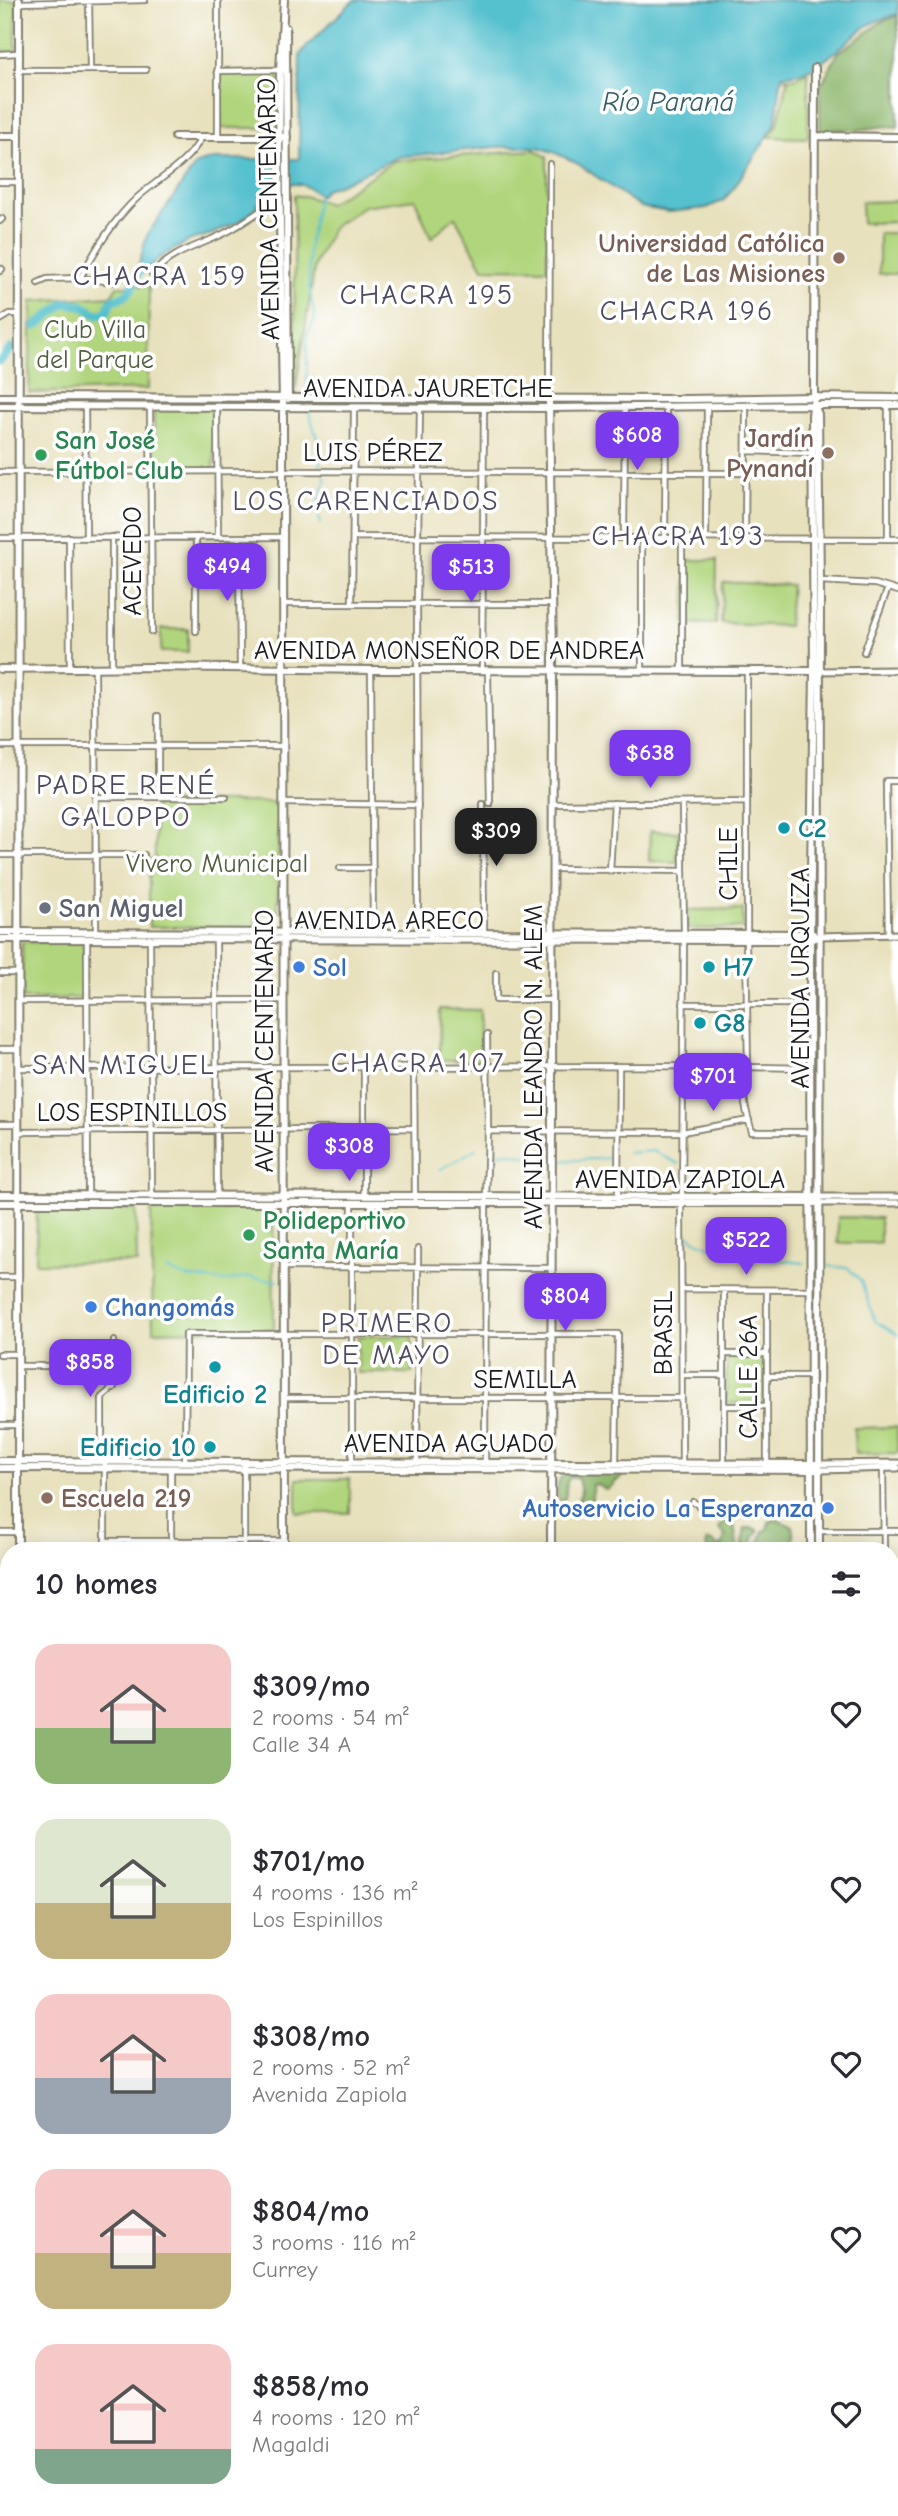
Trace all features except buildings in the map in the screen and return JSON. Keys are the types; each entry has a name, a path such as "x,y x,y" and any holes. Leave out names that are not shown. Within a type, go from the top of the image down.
{"main road":[{"name":"AVENIDA CENTENARIO","path":"284,0 285,397"},
{"path":"18,1542 19,1"},
{"name":"AVENIDA URQUIZA","path":"816,68 812,453 817,581 819,936 815,1200 819,1542"},
{"path":"0,136 19,136"},
{"path":"815,136 898,137"},
{"path":"175,137 283,137"},
{"name":"AVENIDA CENTENARIO","path":"284,187 280,197 285,397"},
{"name":"AVENIDA JAURETCHE","path":"0,397 285,397 625,407 746,406 814,401"},
{"path":"283,406 285,397"},
{"name":"AVENIDA JAURETCHE","path":"0,406 484,406 549,403 888,401 898,398"},
{"name":"AVENIDA URQUIZA","path":"814,401 818,414 816,539"},
{"name":"AVENIDA JAURETCHE","path":"888,401 898,405"},
{"name":"AVENIDA LEANDRO N. ALEM","path":"549,403 554,804 551,1542"},
{"name":"AVENIDA CENTENARIO","path":"283,406 284,1541"},
{"name":"AVENIDA MONSEÑOR DE ANDREA","path":"0,669 817,671"},
{"name":"AVENIDA URQUIZA","path":"811,1542 810,1290 815,1200 810,1132 810,936 817,671"},
{"name":"AVENIDA ARECO","path":"0,932 87,939 216,939 373,932 484,932 552,936"},
{"name":"AVENIDA ARECO","path":"0,939 18,935 96,932 819,936"},
{"name":"AVENIDA ZAPIOLA","path":"0,1195 217,1196 352,1203 415,1200"},
{"name":"AVENIDA ZAPIOLA","path":"0,1203 364,1197 486,1201 815,1200"},
{"name":"AVENIDA ZAPIOLA","path":"552,1201 618,1198 682,1201"},
{"name":"AVENIDA AGUADO","path":"0,1461 18,1465"},
{"name":"AVENIDA AGUADO","path":"284,1465 417,1462 551,1466 615,1462 811,1467"},
{"name":"AVENIDA AGUADO","path":"0,1468 18,1465 104,1464 819,1467"},
{"name":"AVENIDA AGUADO","path":"104,1464 171,1469 185,1465"}],"street":[{"path":"19,1 145,0"},
{"path":"218,0 218,137"},
{"path":"89,1 90,70"},
{"path":"0,54 18,53"},
{"path":"18,69 146,70"},
{"path":"217,71 283,70"},
{"path":"80,278 124,212 194,152 203,137"},
{"name":"AVENIDA LEANDRO N. ALEM","path":"549,403 550,164"},
{"path":"0,182 18,182"},
{"path":"152,274 186,248 222,234 280,197"},
{"path":"38,283 47,279 80,278 115,282"},
{"path":"0,320 10,314 18,314"},
{"path":"888,401 888,539"},
{"path":"218,405 218,537"},
{"path":"85,406 86,537"},
{"name":"ACEVEDO","path":"150,406 152,632"},
{"path":"418,932 417,603 420,406"},
{"path":"484,406 483,605 491,804"},
{"path":"706,538 707,406"},
{"path":"746,406 746,539"},
{"path":"352,602 354,407"},
{"path":"624,538 625,407"},
{"path":"665,538 666,407"},
{"path":"746,451 812,453"},
{"name":"LUIS PÉREZ","path":"0,472 746,473"},
{"path":"69,537 70,668"},
{"path":"111,537 112,668"},
{"path":"196,537 196,631"},
{"path":"240,537 240,668"},
{"path":"0,538 284,537"},
{"path":"353,537 898,539"},
{"path":"642,538 642,670"},
{"path":"682,538 682,670"},
{"path":"817,581 875,584 898,592"},
{"path":"864,652 888,588"},
{"path":"283,604 553,604"},
{"path":"95,668 96,932"},
{"path":"372,670 373,932"},
{"name":"CHILE","path":"747,670 748,1068 744,1077 749,1120 752,1132 810,1132"},
{"name":"AVENIDA MONSEÑOR DE ANDREA","path":"817,671 898,670"},
{"path":"158,716 158,797"},
{"path":"0,746 283,746"},
{"path":"888,934 886,781 898,781"},
{"path":"96,797 226,797"},
{"path":"554,804 747,802"},
{"path":"284,803 418,805"},
{"path":"610,871 614,803"},
{"name":"BRASIL","path":"682,803 682,1464"},
{"path":"483,804 484,932"},
{"path":"0,855 144,855"},
{"path":"340,868 373,868"},
{"path":"553,869 683,870"},
{"name":"AVENIDA ARECO","path":"819,936 898,934"},
{"path":"87,939 88,1195"},
{"path":"150,939 152,1195"},
{"path":"216,939 217,1196"},
{"path":"0,973 18,973"},
{"path":"496,973 496,1000 552,1000"},
{"path":"18,1001 284,1000"},
{"path":"683,1004 810,1004"},
{"path":"485,1463 487,1035"},
{"path":"0,1049 18,1049"},
{"path":"618,1198 619,1066"},
{"path":"364,1067 364,1197"},
{"path":"414,1067 415,1200"},
{"path":"18,1068 810,1068"},
{"path":"488,1131 682,1132 749,1120"},
{"name":"LOS ESPINILLOS","path":"0,1124 18,1128 88,1131 414,1128"},
{"name":"AVENIDA ZAPIOLA","path":"815,1200 898,1196"},
{"name":"AVENIDA ZAPIOLA","path":"815,1200 898,1203"},
{"path":"352,1203 352,1462"},
{"path":"417,1462 418,1249"},
{"path":"284,1267 552,1268"},
{"path":"0,1277 18,1277"},
{"path":"682,1289 810,1290"},
{"path":"724,1290 724,1465"},
{"name":"CALLE 26A","path":"767,1290 767,1465"},
{"path":"185,1465 186,1334 618,1334 615,1462"},
{"path":"114,1341 114,1387 102,1397 105,1541 284,1541"},
{"path":"0,1354 18,1354"},
{"path":"724,1354 767,1354"},
{"path":"18,1366 114,1366"},
{"path":"682,1375 724,1375"},
{"path":"767,1376 810,1377"},
{"name":"SEMILLA","path":"284,1398 682,1398"},
{"path":"724,1406 767,1406"},
{"path":"0,1425 18,1425"},
{"path":"244,1465 244,1541"},
{"name":"AVENIDA AGUADO","path":"819,1467 898,1466"},
{"name":"AVENIDA AGUADO","path":"819,1467 898,1466"},
{"path":"883,1468 884,1542"},
{"path":"171,1469 171,1541"},
{"path":"693,1502 699,1506 811,1508"},
{"path":"819,1531 898,1531"},
{"path":"0,1532 18,1532"}],"green space":[{"path":"0,0 16,0 16,51 0,52"},
{"path":"898,16 898,127 820,131 820,87 838,53 883,21"},
{"path":"279,71 278,128 221,128 220,73"},
{"path":"808,71 808,138 768,137 777,126 788,81 785,78 795,79"},
{"path":"535,150 547,157 547,269 483,268 455,217 431,238 415,199 364,206 333,227 315,264 295,393 294,195 329,204 394,161"},
{"path":"897,201 898,222 862,223 861,202"},
{"path":"879,233 898,233 898,274 879,274"},
{"name":"Club Villa del Parque","path":"117,286 149,286 148,389 29,393 32,301 111,296"},
{"path":"154,407 214,407 214,469 154,469"},
{"path":"687,560 717,560 716,624 685,623"},
{"path":"723,582 791,585 788,626 721,623"},
{"path":"161,629 188,629 188,652 161,652"},
{"name":"Vivero Municipal","path":"155,802 278,802 278,912 255,912 255,927 149,927 149,860 155,860"},
{"path":"650,831 678,832 677,862 649,861"},
{"path":"743,909 743,928 687,929 687,910"},
{"path":"22,942 84,942 84,998 23,999"},
{"path":"440,1009 480,1010 480,1060 439,1060"},
{"path":"273,1208 274,1329 153,1331 151,1210"},
{"path":"136,1209 137,1263 36,1263 37,1211"},
{"path":"838,1217 880,1218 880,1243 838,1243"},
{"path":"358,1336 412,1336 412,1373 358,1373"},
{"path":"727,1356 765,1357 764,1403 726,1403"},
{"path":"897,1427 898,1453 855,1454 854,1428"},
{"path":"620,1469 621,1478 608,1489 597,1484 592,1485 592,1506 589,1509 581,1508 577,1504 581,1492 578,1478 569,1478 564,1501 559,1500 558,1484 567,1471"},
{"path":"297,1479 350,1479 350,1513 297,1513"},
{"path":"728,1514 733,1519 737,1542 724,1542 725,1535 719,1529"},
{"path":"775,1519 792,1526 792,1542 760,1542 769,1522"},
{"path":"745,1528 758,1531 753,1542 743,1542"}],"water":[{"name":"Río Paraná","path":"354,0 898,0 898,14 867,26 828,58 806,71 782,75 775,125 724,200 707,208 669,212 641,207 578,164 537,147 496,147 398,157 325,189 320,196 308,187 297,184 269,186 254,210 241,221 191,240 160,257 143,273 136,275 147,235 196,164 213,159 299,159 300,55"}],"waterway":[{"path":"309,395 307,335 315,319 309,286 309,246 318,197"},
{"path":"36,326 65,303 82,305 96,314 106,313 112,300 126,295 142,268"},
{"path":"0,361 12,348"},
{"path":"309,412 320,449 321,467"},
{"path":"321,524 316,506 326,481 324,475"},
{"path":"439,1170 476,1149"},
{"path":"627,1153 653,1151 679,1164"},
{"path":"492,1154 508,1152 543,1160"},
{"path":"561,1161 611,1158"},
{"path":"683,1221 686,1232 707,1245 741,1254 804,1263"},
{"path":"829,1266 848,1268 861,1281 875,1321 898,1335"},
{"path":"168,1270 185,1277 210,1280 228,1281 247,1277 278,1281"}],"place":[{"name":"Universidad Católica de Las Misiones","path":"839,258"},
{"name":"Jardín Pynandí","path":"828,453"},
{"name":"San José Fútbol Club","path":"41,455"},
{"name":"C2","path":"784,828"},
{"name":"San Miguel","path":"45,908"},
{"name":"Sol","path":"299,967"},
{"name":"H7","path":"709,967"},
{"name":"G8","path":"700,1023"},
{"name":"Polideportivo Santa María","path":"249,1235"},
{"name":"Changomás","path":"91,1307"},
{"name":"Edificio 2","path":"215,1367"},
{"name":"Edificio 10","path":"210,1447"},
{"name":"Escuela 219","path":"47,1498"},
{"name":"Autoservicio La Esperanza","path":"828,1508"}],"district":[{"name":"CHACRA 159","path":"160,275"},
{"name":"CHACRA 195","path":"427,294"},
{"name":"CHACRA 196","path":"687,310"},
{"name":"LOS CARENCIADOS","path":"366,500"},
{"name":"CHACRA 193","path":"678,535"},
{"name":"PADRE RENÉ GALOPPO","path":"126,800"},
{"name":"CHACRA 107","path":"418,1062"},
{"name":"SAN MIGUEL","path":"124,1064"},
{"name":"PRIMERO DE MAYO","path":"387,1338"}]}
